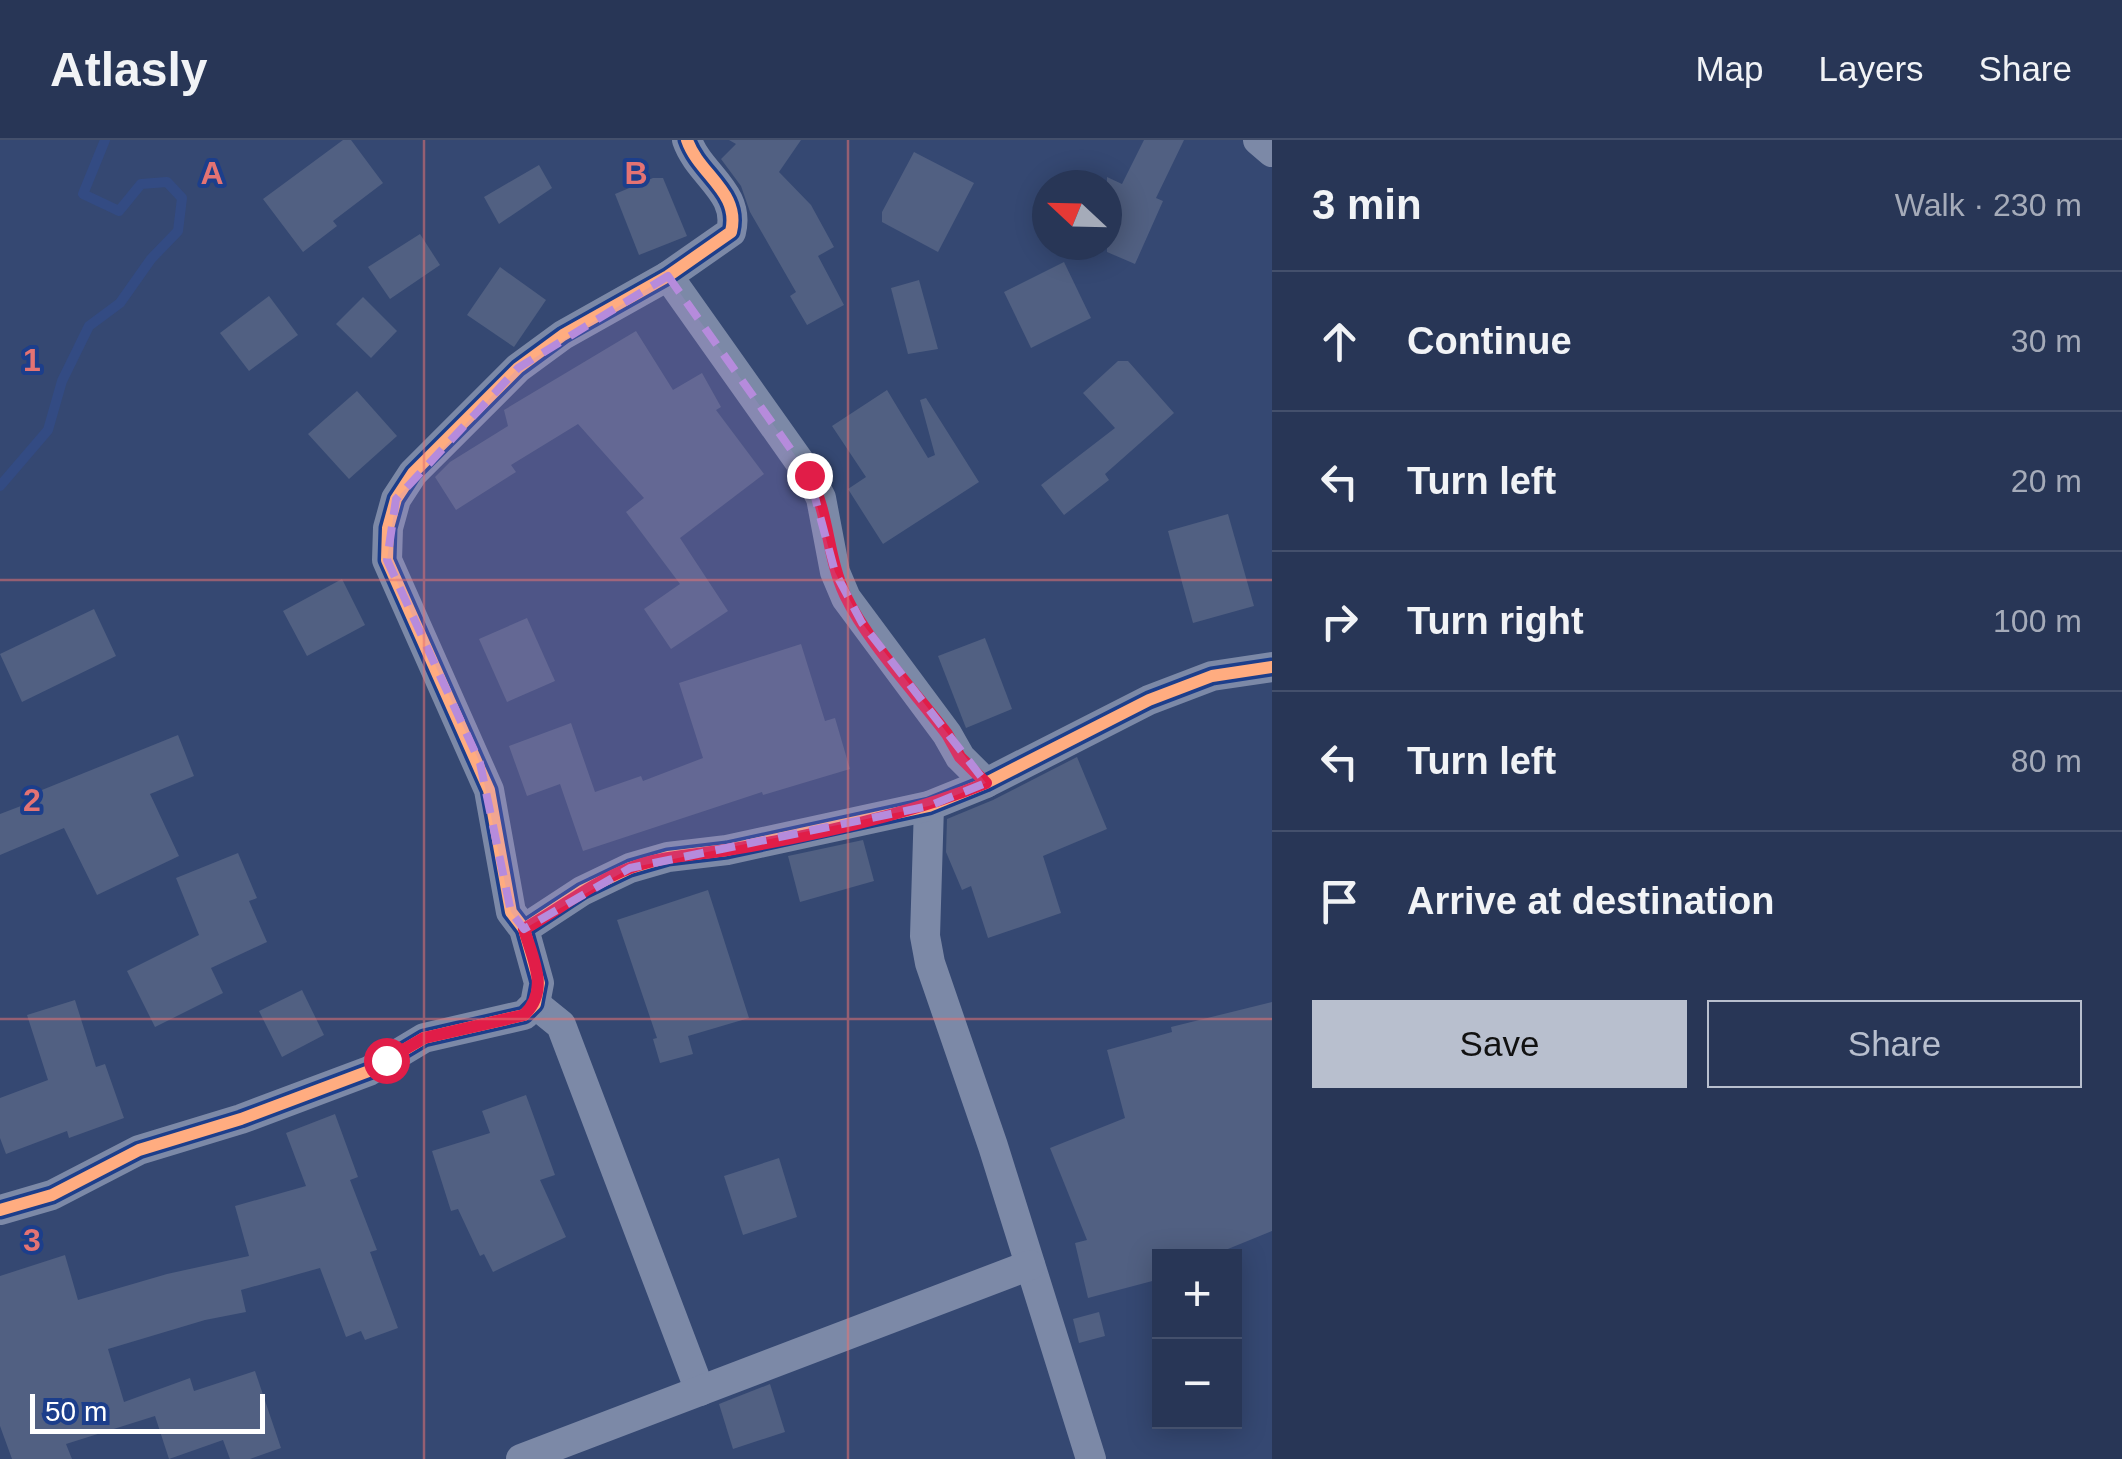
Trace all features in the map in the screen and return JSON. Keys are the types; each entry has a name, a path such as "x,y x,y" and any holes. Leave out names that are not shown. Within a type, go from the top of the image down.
{"street":[{"path":"0,1210 52,1196 139,1150 241,1119 368,1070 424,1038 524,1015 535,1004 539,983 524,929 511,912 489,790 386,560 388,528 396,498 414,473 518,368 564,335 668,276 731,232 735,217 730,201 692,153 687,140"},
{"path":"1258,140 1272,152"},
{"path":"668,276 809,475 821,498 835,572 862,623 947,734 960,757 986,783"},
{"path":"524,929 582,891 630,868 668,857 728,850 929,806 986,783 1149,700 1212,676 1268,668 1272,699"},
{"path":"929,806 925,936 930,963 1091,1459"},
{"path":"535,1004 561,1025 700,1391"},
{"path":"521,1459 1030,1264"}],"highlighted area":[{"path":"668,276 809,475 835,572 862,623 986,783 929,806 630,868 524,929 511,912 480,763 387,560 396,499 518,368"}],"building":[{"path":"343,140 351,140 383,183 333,221 337,226 303,252 263,199"},
{"path":"729,140 801,140 779,172 811,205 834,247 818,256 844,305 807,325 790,296 796,292 750,212 741,186 721,159 736,144"},
{"path":"1144,140 1184,140 1156,198 1163,201 1135,264 1122,258 1122,184"},
{"path":"914,152 974,183 938,252 882,222 882,212"},
{"path":"539,165 552,188 499,224 484,197"},
{"path":"653,178 663,178 687,236 639,255 615,194"},
{"path":"420,234 440,265 390,299 368,267"},
{"path":"1064,262 1091,318 1031,348 1004,292"},
{"path":"500,267 546,300 514,347 467,315"},
{"path":"919,280 938,349 908,354 891,288"},
{"path":"269,296 298,335 249,371 220,333"},
{"path":"363,297 397,331 371,358 336,324"},
{"path":"636,331 673,390 702,373 721,407 716,410 764,474 680,538 728,611 671,649 644,609 680,584 626,512 644,498 578,424 511,465 516,472 456,510 435,477 450,462 508,426 504,410"},
{"path":"1118,361 1128,361 1174,413 1105,474 1109,480 1064,515 1041,485 1115,428 1083,393"},
{"path":"887,390 928,458 935,455 920,400 926,398 979,482 883,544 848,489 866,477 832,426"},
{"path":"357,391 397,436 349,479 308,434"},
{"path":"1228,514 1254,606 1193,623 1168,531"},
{"path":"342,579 365,625 307,656 283,611"},
{"path":"94,609 116,656 22,702 0,654"},
{"path":"527,618 555,681 507,702 479,639"},
{"path":"985,638 1012,709 966,728 938,656"},
{"path":"801,644 825,721 835,718 850,769 763,795 762,792 583,851 560,784 527,796 509,746 571,723 595,792 641,776 643,781 703,758 679,683"},
{"path":"178,735 194,776 150,794 179,856 97,895 64,828 0,855 0,814 34,801 32,794"},
{"path":"1077,757 1107,829 1043,856 1061,913 988,938 971,886 962,890 946,852 947,819"},
{"path":"863,840 874,881 800,902 788,856"},
{"path":"238,853 257,898 249,901 267,942 211,968 223,993 155,1027 127,971 199,935 176,878"},
{"path":"708,890 749,1018 688,1036 693,1054 660,1063 653,1039 657,1038 617,920"},
{"path":"302,990 324,1035 282,1057 259,1011"},
{"path":"75,1000 96,1067 105,1064 124,1118 69,1138 67,1131 6,1154 0,1138 0,1098 48,1080 27,1015"},
{"path":"1272,1002 1272,1231 1228,1249 1152,1249 1152,1281 1088,1298 1075,1243 1087,1240 1050,1148 1125,1118 1107,1050 1172,1032 1171,1027"},
{"path":"526,1095 555,1175 540,1180 566,1237 493,1272 484,1254 480,1256 458,1209 451,1211 432,1151 490,1133 482,1111"},
{"path":"335,1114 358,1177 350,1180 377,1250 370,1252 398,1328 365,1340 361,1331 346,1337 320,1268 241,1290 246,1312 108,1349 124,1402 190,1378 194,1391 255,1371 281,1448 250,1459 230,1459 223,1440 169,1459 155,1416 66,1444 72,1459 12,1459 0,1426 0,1276 65,1255 78,1300 167,1274 249,1256 235,1206 306,1186 286,1133"},
{"path":"779,1158 797,1217 743,1235 724,1176"},
{"path":"1099,1312 1105,1336 1079,1343 1073,1319"},
{"path":"770,1384 785,1432 733,1449 719,1404"}],"waterway":[{"path":"0,486 48,430 62,381 89,326 120,303 151,259 178,231 182,198 167,182 141,184 119,211 83,194 105,140"}],"cycle path":[{"path":"0,1210 52,1195 139,1150 241,1119 369,1071 424,1038 524,1015 535,1004 539,983 524,929 511,912 489,790 387,560 388,528 396,499 413,473 518,368 563,335 668,276 731,232 732,218 725,195 687,140"},
{"path":"524,929 582,891 630,868 668,857 727,850 929,806 986,783 1149,700 1212,676 1272,667"}],"route":[{"path":"386,1060 424,1038 524,1015 535,1004 539,983 524,929 582,891 630,868 668,857 728,850 929,806 986,783 960,757 846,598 835,572 821,498 809,475"}]}
